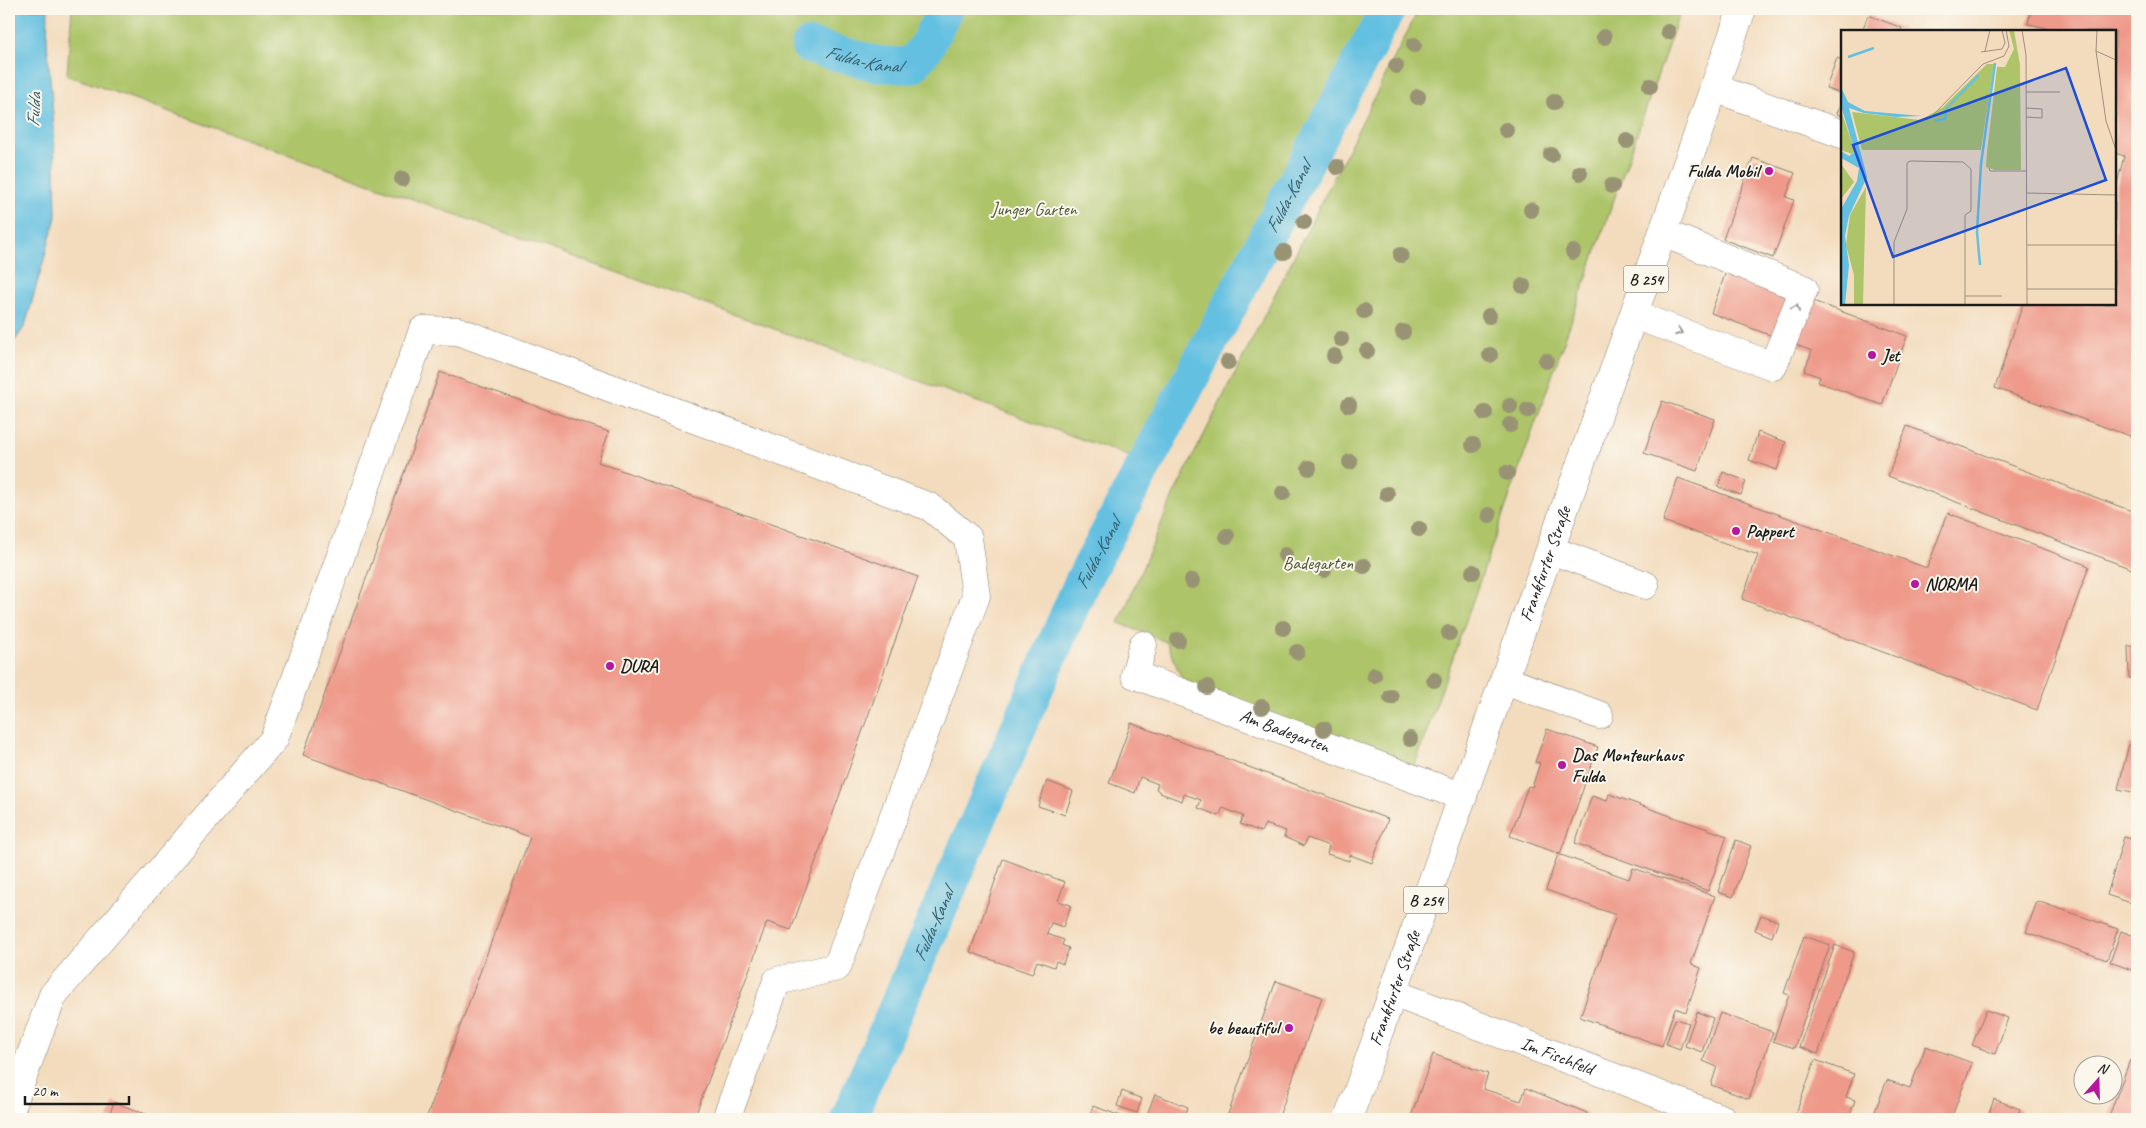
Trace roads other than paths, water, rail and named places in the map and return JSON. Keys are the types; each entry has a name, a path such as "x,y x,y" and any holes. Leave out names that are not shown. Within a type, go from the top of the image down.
{"main road":[{"name":"Frankfurter Straße","path":"1348,1119 1742,9"},
{"path":"1714,88 1841,134"},
{"path":"1634,315 1773,366 1804,289 1663,233"},
{"path":"9,1114 53,995 274,739 423,330 458,331 930,507 968,538 976,596 837,967 777,982 726,1119"},
{"path":"1551,550 1645,584"},
{"name":"Am Badegarten","path":"1143,645 1135,675 1463,797"},
{"path":"1505,680 1599,715"},
{"name":"Im Fischfeld","path":"1393,993 1723,1119"}],"water":[{"name":"Fulda","path":"9,9 48,9 47,42 54,127 56,217 25,326 9,349"}],"waterway":[{"name":"Fulda-Kanal","path":"809,46 877,64 911,66 926,47 945,9"},
{"name":"Fulda-Kanal","path":"848,1119 1082,582 1388,9"}],"place":[{"name":"Fulda Mobil","path":"1769,171"},
{"name":"Jet","path":"1872,355"},
{"name":"Pappert","path":"1736,531"},
{"name":"NORMA","path":"1915,584"},
{"name":"DURA","path":"610,666"},
{"name":"Das Monteurhaus Fulda","path":"1562,765"},
{"name":"be beautiful","path":"1289,1028"}],"park label":[{"name":"Junger Garten","path":"1034,209"},
{"name":"Badegarten","path":"1318,563"}]}
